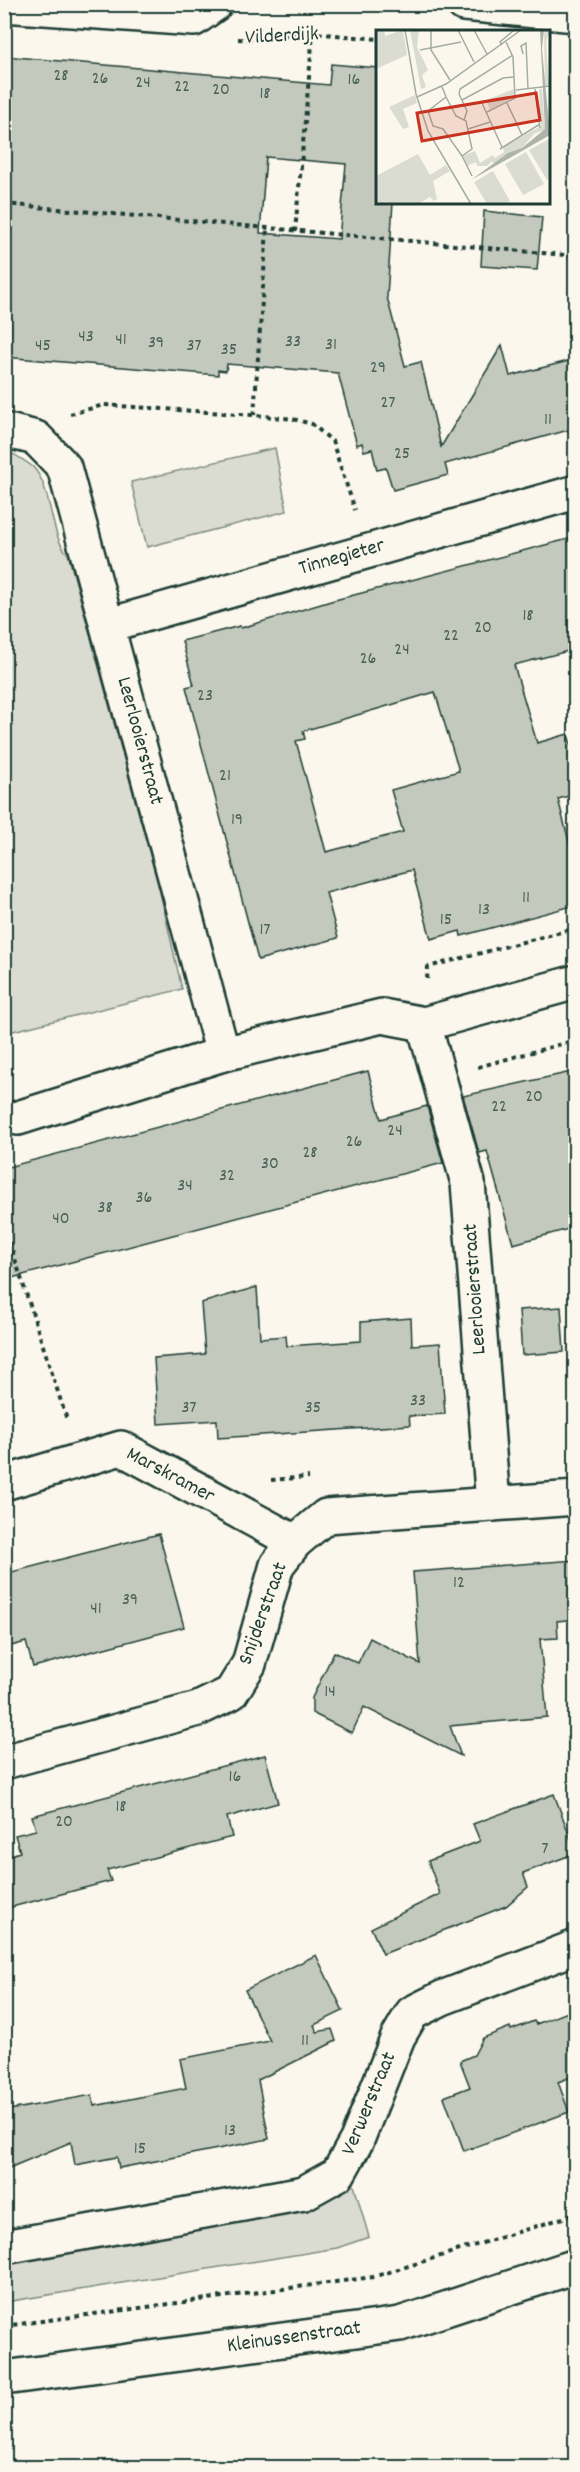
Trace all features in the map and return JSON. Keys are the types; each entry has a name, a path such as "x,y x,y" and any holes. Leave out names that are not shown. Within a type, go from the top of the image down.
{"street":[{"path":"4,4 205,12"},
{"path":"464,4 576,15"},
{"path":"4,430 36,438"},
{"name":"Leerlooierstraat","path":"36,438 64,467 109,625 223,1054"},
{"name":"Tinnegieter","path":"109,625 576,492"},
{"path":"18,1118 223,1054 382,1016 424,1024 576,982"},
{"name":"Leerlooierstraat","path":"424,1024 441,1077 468,1183 493,1504"},
{"name":"Marskramer","path":"4,1483 122,1448 295,1542"},
{"path":"493,1504 576,1498"},
{"name":"Snijderstraat","path":"4,1762 198,1709 231,1693 249,1664 277,1565 295,1542 326,1516 493,1504"},
{"name":"Verwerstraat","path":"4,2247 304,2193 338,2174 357,2140 398,2037 412,2013 442,1998 576,1947"},
{"name":"Kleinussenstraat","path":"4,2378 400,2324 576,2266"}],"path":[{"name":"Vilderdijk","path":"205,12 212,38 262,40 303,32 376,39"},
{"path":"295,232 313,33"},
{"path":"4,204 576,256"},
{"path":"254,415 267,229"},
{"path":"36,438 59,417 104,405 254,415 293,419 312,424 332,441 368,551"},
{"path":"424,1024 428,968 576,928"},
{"path":"441,1077 576,1040"},
{"path":"4,1225 80,1460"},
{"path":"4,2326 373,2277 576,2214"}],"shaded area":[{"path":"275,448 287,511 147,547 131,482"},
{"path":"4,449 30,464 39,476 48,499 57,536 68,554 159,888 182,989 5,1033"},
{"path":"347,2161 369,2237 337,2248 5,2302 5,2250 308,2190"}],"building":[{"path":"4,56 329,85 331,64 376,68 376,204 393,204 387,297 405,366 421,362 441,447 502,345 510,376 576,359 576,428 445,464 448,475 393,490 386,468 377,470 372,449 364,451 362,443 357,445 338,373 227,364 226,371 218,370 218,375 4,357","holes":["266,157 346,164 339,239 260,233"]},
{"path":"484,211 542,217 537,270 481,266"},
{"path":"576,537 576,649 514,665 537,743 568,734 576,763 576,794 558,799 576,869 576,905 461,936 460,931 431,939 412,870 326,893 338,938 258,960 186,687 194,685 182,641 240,626 241,628 331,601","holes":["435,692 459,771 391,790 403,832 326,852 296,741 305,739 303,731"]},
{"path":"368,1071 381,1119 427,1106 443,1163 4,1280 4,1168"},
{"path":"576,1071 576,1227 513,1244 487,1151 479,1153 463,1096"},
{"path":"257,1287 260,1338 286,1336 287,1346 361,1341 361,1322 411,1318 412,1345 440,1343 445,1414 409,1416 410,1425 218,1438 217,1420 158,1424 154,1358 205,1354 201,1303"},
{"path":"561,1307 564,1352 522,1355 519,1310"},
{"path":"159,1534 184,1627 33,1667 26,1642 4,1648 4,1574"},
{"path":"576,1560 576,1619 557,1621 558,1638 540,1639 547,1717 450,1726 461,1756 364,1707 352,1733 312,1713 312,1698 334,1652 358,1663 370,1638 420,1664 413,1572"},
{"path":"265,1755 278,1803 227,1817 232,1837 107,1870 111,1881 4,1909 4,1857 20,1852 15,1835 36,1830 32,1816"},
{"path":"554,1794 576,1853 523,1873 528,1887 506,1906 383,1954 371,1928 440,1894 428,1861 480,1841 473,1824"},
{"path":"316,1955 343,2011 314,2025 317,2032 332,2029 336,2041 258,2080 269,2139 119,2168 117,2157 75,2165 71,2142 4,2170 4,2111 92,2095 94,2106 186,2088 180,2059 270,2041 245,1990"},
{"path":"576,2009 576,2075 558,2082 569,2112 464,2151 444,2097 470,2087 460,2061 474,2055 483,2038 510,2027 511,2030 534,2021 536,2024"}]}
